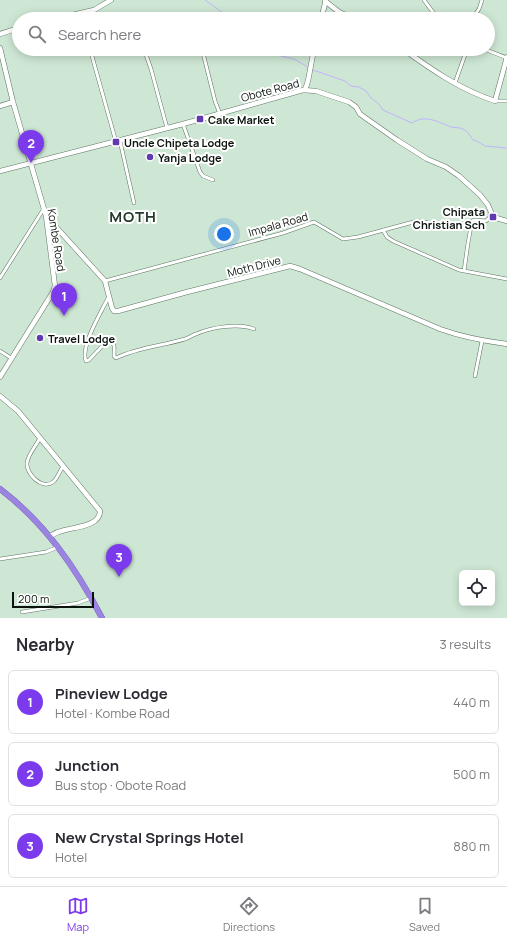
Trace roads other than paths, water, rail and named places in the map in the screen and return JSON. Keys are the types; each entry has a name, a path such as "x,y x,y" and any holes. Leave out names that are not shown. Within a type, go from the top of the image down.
{"highway":[{"path":"0,489 27,512 50,536 68,560 102,618"}],"street":[{"path":"84,12 94,10 111,0"},
{"path":"424,0 433,12"},
{"path":"478,12 480,9 482,0"},
{"path":"323,12 326,1 339,12"},
{"path":"0,34 12,30"},
{"name":"Kombe Road","path":"0,48 13,102 46,216 54,289 0,377"},
{"path":"495,53 507,58 495,101"},
{"path":"92,56 118,141 134,202"},
{"path":"146,56 167,128"},
{"path":"204,56 220,114"},
{"path":"305,90 313,56"},
{"path":"412,56 434,72 482,97 495,101 507,101"},
{"path":"455,83 465,56"},
{"name":"Obote Road","path":"0,171 183,124 305,90 316,91 349,102 356,107 360,114 366,119 397,140 427,159 446,167 459,176 480,195 488,205 492,215"},
{"path":"0,106 13,102"},
{"path":"183,124 200,172 203,176 213,180"},
{"path":"0,278 44,210"},
{"path":"464,271 472,221 486,221 492,215 496,219 507,221"},
{"name":"Moth Drive","path":"46,216 105,281 113,310 118,311 290,266 440,329 482,341 507,344"},
{"name":"Impala Road","path":"105,281 283,233 311,223 317,223 343,239 417,221 434,225"},
{"path":"384,230 384,233 392,241 464,271 507,279"},
{"path":"109,294 88,340 84,354 86,361 89,360 104,343 108,341 111,341 114,344 114,356 116,358 124,354 158,344 186,339 197,333 225,327 248,327 254,329"},
{"path":"475,376 482,341"},
{"path":"0,351 11,358"},
{"path":"0,396 18,411 98,508 100,515 88,525 66,529 50,536"},
{"path":"40,438 27,461 27,467 37,482 47,484 55,481 62,466"},
{"path":"0,559 46,552 58,548"},
{"path":"22,612 78,603 91,598"}],"waterway":[{"path":"205,0 222,12"},
{"path":"281,56 294,59 308,67"},
{"path":"313,70 345,81 351,86 359,87 366,91 383,110 412,123 422,119 436,121 451,127 465,130 473,140 485,146 507,148"}],"place":[{"name":"Cake Market","path":"200,119"},
{"name":"Uncle Chipeta Lodge","path":"116,142"},
{"name":"Yanja Lodge","path":"150,157"},
{"name":"Junction","path":"31,163"},
{"name":"Chipata Christian Sch","path":"493,217"},
{"name":"Pineview Lodge","path":"64,316"},
{"name":"Travel Lodge","path":"40,338"},
{"name":"New Crystal Springs Hotel","path":"119,577"}],"district":[{"name":"MOTH","path":"133,216"}]}
